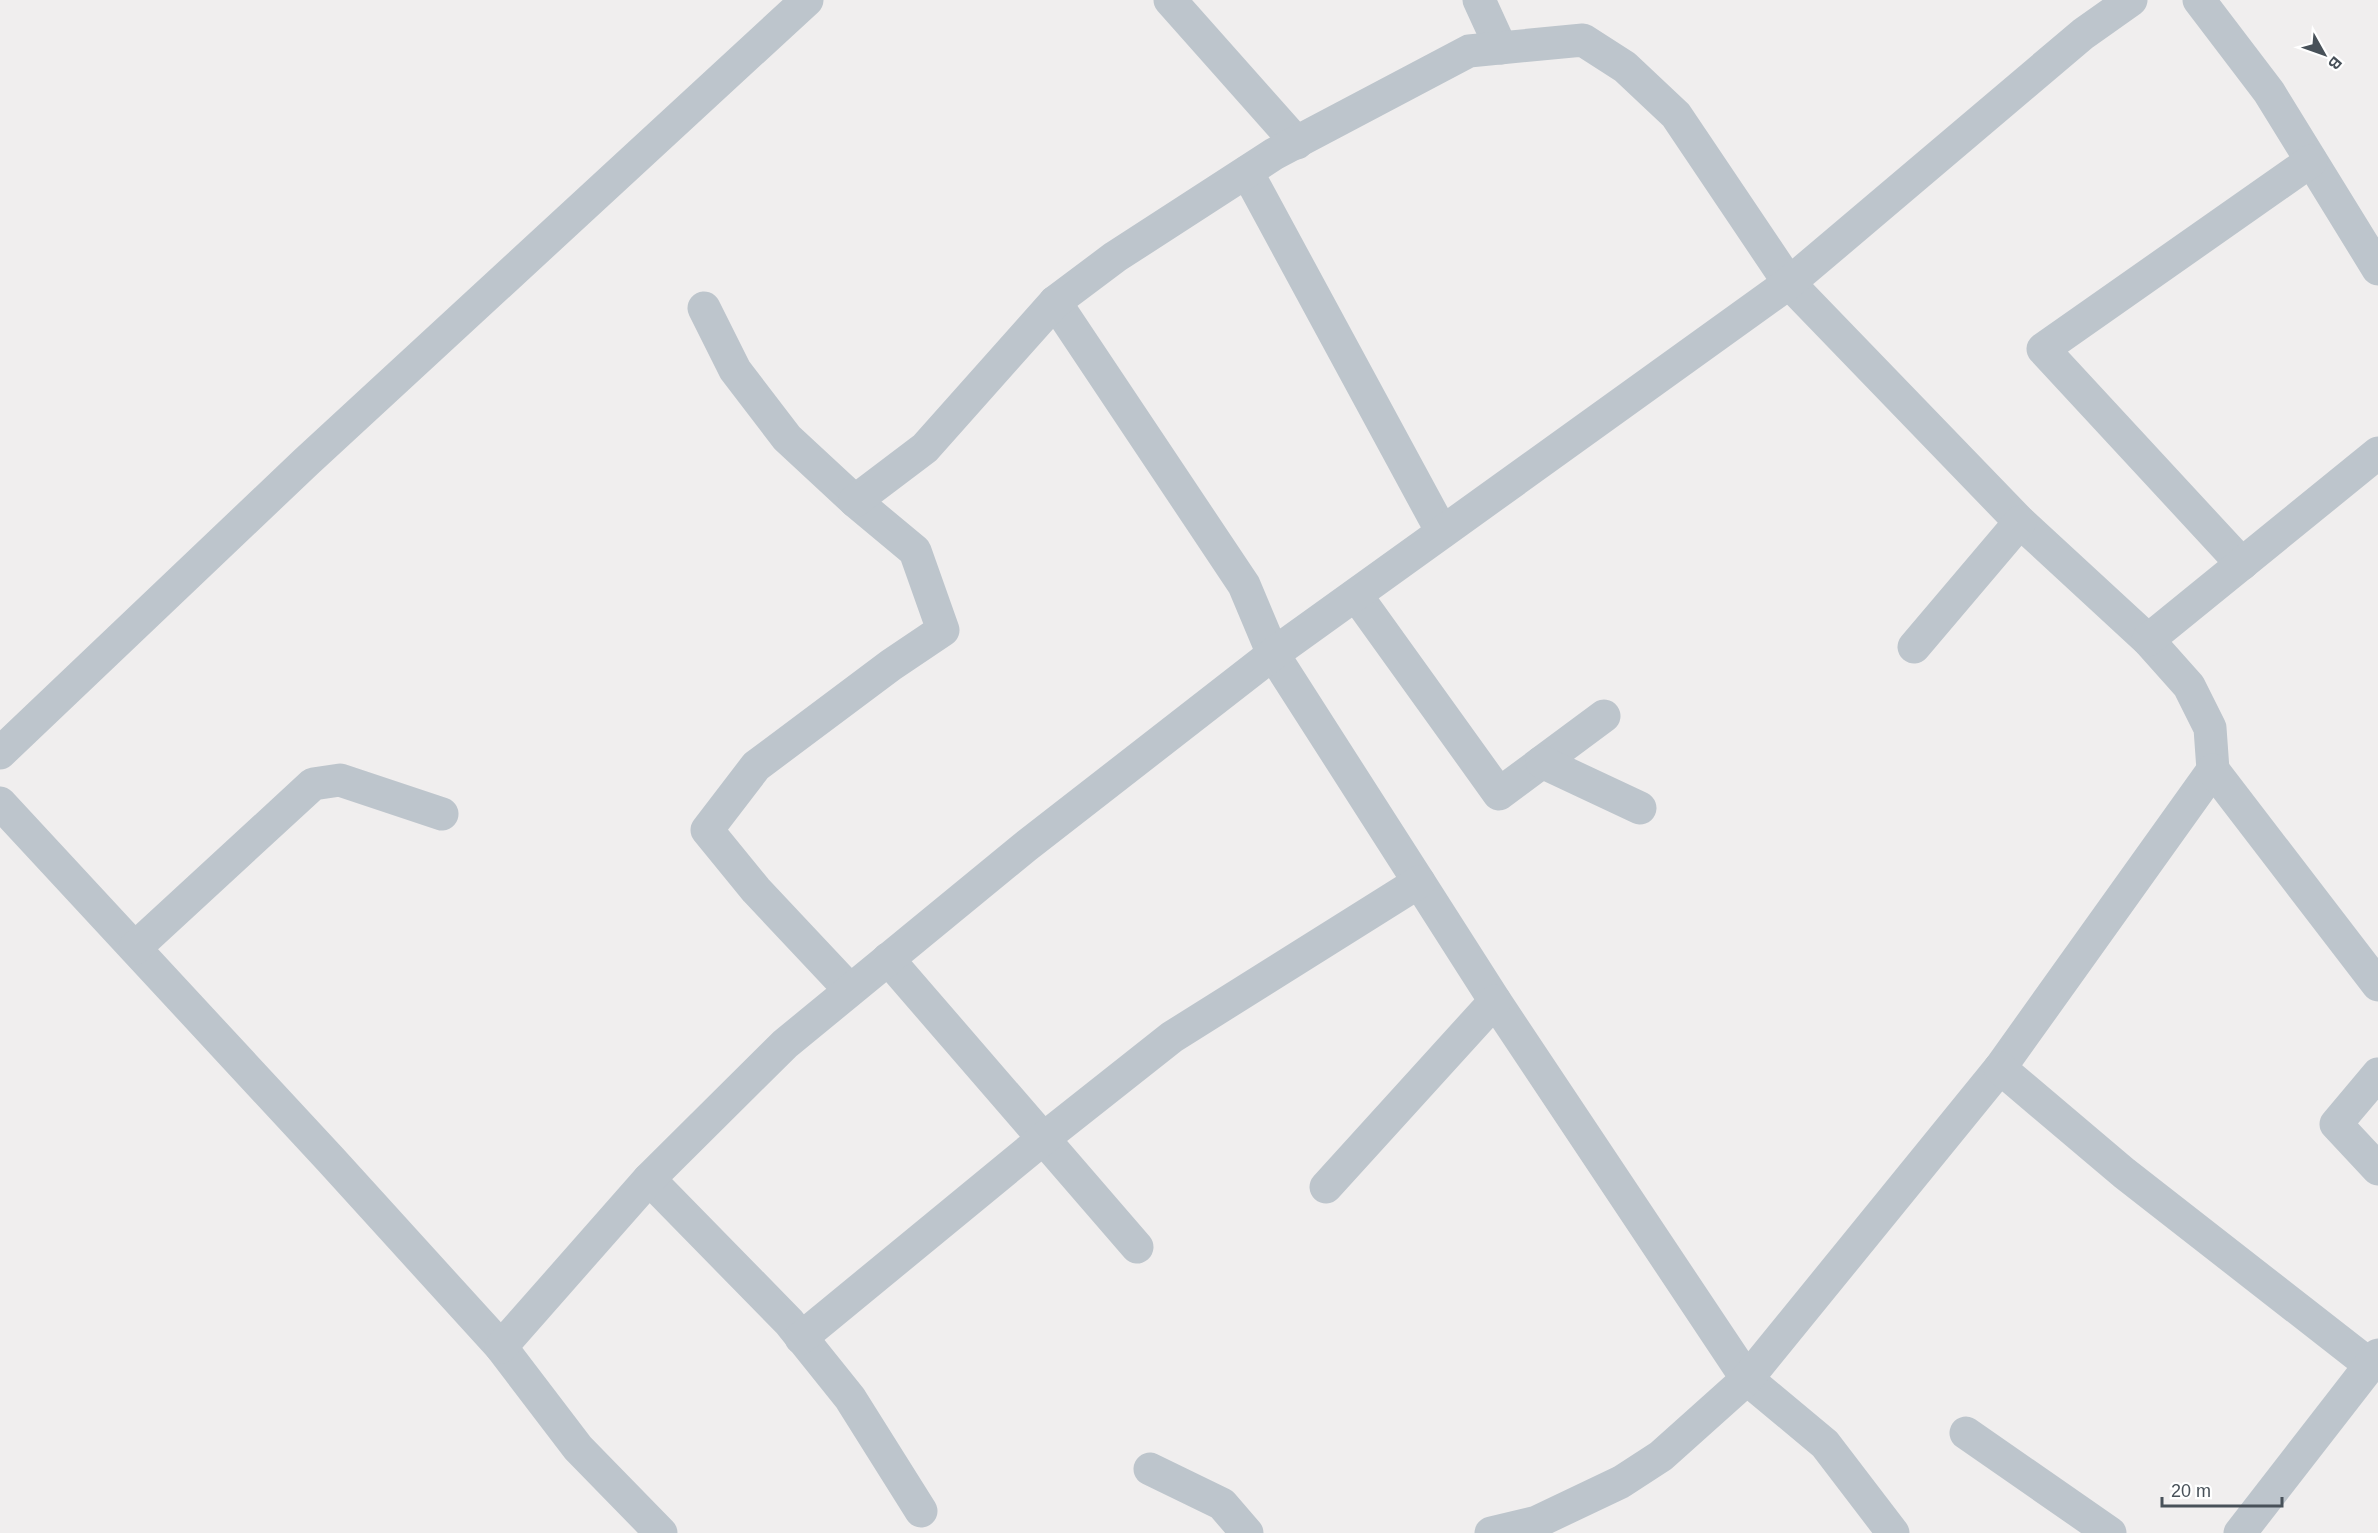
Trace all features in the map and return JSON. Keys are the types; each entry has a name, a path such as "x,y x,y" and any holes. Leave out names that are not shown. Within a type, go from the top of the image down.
{"street":[{"path":"0,753 306,462 807,0"},
{"path":"1170,0 1297,143"},
{"path":"1479,0 1501,48"},
{"path":"501,1347 649,1179 785,1044 850,990 1025,846 1273,654 1789,283 2083,34 2131,0"},
{"path":"2199,0 2269,92 2378,269"},
{"path":"855,501 925,448 1055,302 1115,257 1247,172 1469,51 1583,40 1625,67 1676,115 1789,283 2020,522 2148,640 2189,686 2210,728 2213,770 2378,985"},
{"path":"2242,564 2043,349 2311,161"},
{"path":"1247,172 1442,532"},
{"path":"1055,302 1244,585 1273,654 1419,882 1747,1379 1825,1444 1893,1533"},
{"path":"704,308 735,370 787,438 855,501 915,551 943,630 891,665 756,766 707,830 756,890 850,990"},
{"path":"2148,640 2378,453"},
{"path":"1914,647 2020,522"},
{"path":"1356,595 1499,794 1604,716"},
{"path":"1542,762 1640,808"},
{"path":"1491,1533 1538,1522 1621,1482 1661,1456 1747,1379 2000,1068 2213,770"},
{"path":"135,948 313,784 340,780 442,814"},
{"path":"0,803 501,1347 578,1448 661,1533"},
{"path":"801,1338 1043,1139 1172,1037 1419,882"},
{"path":"888,959 1137,1247"},
{"path":"1326,1187 1495,1000"},
{"path":"2000,1068 2124,1173 2374,1360 2240,1533"},
{"path":"2378,1074 2336,1124 2378,1169"},
{"path":"649,1179 801,1338 850,1398 921,1510"},
{"path":"1966,1433 2110,1533"},
{"path":"1150,1469 1222,1504 1247,1533"}]}
